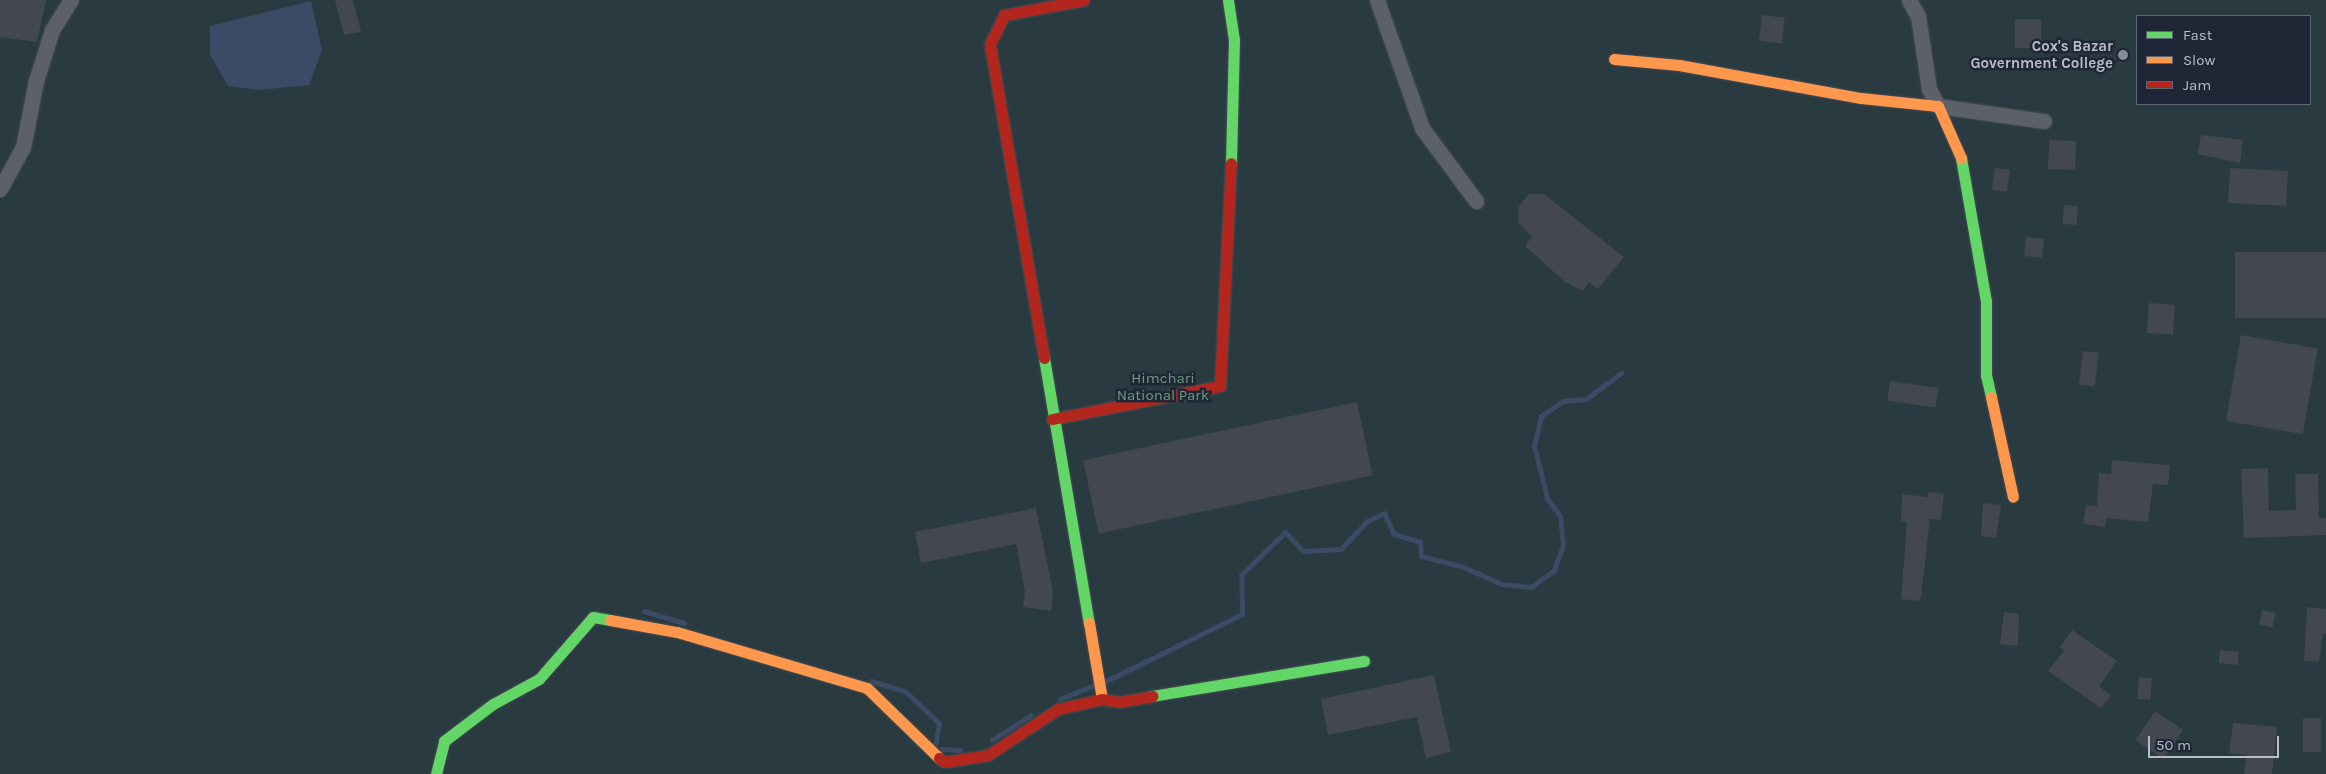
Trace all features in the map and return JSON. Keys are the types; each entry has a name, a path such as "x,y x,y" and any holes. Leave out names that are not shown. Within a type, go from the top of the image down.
{"street":[{"path":"0,189 22,147 36,81 52,30 70,0"},
{"path":"1084,0 1004,15 990,44 1052,419 1102,699"},
{"path":"1052,419 1220,386 1234,108 1234,40 1228,0"},
{"path":"1377,0 1422,128 1476,201"},
{"path":"1909,0 1918,16 1929,89 1960,155 1986,301 1986,375 2013,497"},
{"path":"1614,59 1679,65 1861,98 1938,106 2044,121"},
{"path":"436,774 444,742 493,704 539,679 593,617 677,632 867,688 944,762 988,755 1058,709 1102,699 1119,702 1364,661"}],"green space":[{"name":"Himchari National Park","path":"0,0 2326,0 2326,774 0,774"}],"water":[{"path":"311,1 322,50 309,85 260,90 228,86 210,55 210,26"}],"building":[{"path":"0,0 46,0 37,42 0,37"},
{"path":"335,0 353,0 361,32 344,35"},
{"path":"1762,15 1785,18 1782,44 1759,41"},
{"path":"2015,19 2041,19 2041,48 2015,48"},
{"path":"2201,135 2243,140 2240,163 2198,154"},
{"path":"2049,140 2076,141 2075,170 2048,169"},
{"path":"1995,168 2010,170 2007,192 1992,190"},
{"path":"2230,168 2288,171 2286,206 2228,203"},
{"path":"1529,194 1544,194 1624,257 1598,289 1589,282 1583,291 1565,282 1525,246 1532,237 1518,222 1519,206"},
{"path":"2064,205 2078,206 2077,225 2063,224"},
{"path":"2026,237 2044,239 2042,258 2024,256"},
{"path":"2235,252 2326,252 2326,318 2235,318"},
{"path":"2149,303 2175,305 2173,335 2147,333"},
{"path":"2241,335 2318,349 2303,434 2226,421"},
{"path":"2083,351 2099,353 2095,387 2079,385"},
{"path":"1890,381 1939,388 1936,408 1887,401"},
{"path":"1357,402 1373,475 1099,534 1083,460"},
{"path":"2112,460 2170,465 2168,485 2153,484 2148,522 2106,518 2105,527 2083,524 2086,505 2097,506 2099,473 2111,474"},
{"path":"2268,468 2269,511 2296,510 2295,474 2318,474 2319,518 2326,518 2326,535 2244,538 2241,469"},
{"path":"1929,492 1944,494 1941,520 1930,519 1921,597 1918,601 1901,599 1907,522 1901,521 1902,494 1928,497"},
{"path":"1983,503 2001,505 1996,538 1981,536"},
{"path":"1036,508 1053,592 1051,611 1023,607 1025,592 1016,544 921,563 915,532"},
{"path":"2307,607 2326,609 2326,634 2323,634 2319,662 2304,661"},
{"path":"2262,610 2276,613 2273,628 2259,625"},
{"path":"2004,612 2019,614 2018,646 2000,644"},
{"path":"2072,630 2117,661 2099,686 2111,696 2101,708 2048,671 2064,651 2060,647"},
{"path":"2220,650 2239,652 2238,665 2219,663"},
{"path":"1434,675 1451,752 1426,758 1417,717 1328,735 1321,699"},
{"path":"2139,677 2152,678 2150,700 2137,699"},
{"path":"2155,711 2183,730 2164,759 2135,740"},
{"path":"2303,718 2321,718 2321,752 2303,752"},
{"path":"2233,723 2277,727 2272,774 2244,774 2247,755 2229,753"}],"waterway":[{"path":"1104,682 1242,614 1241,575 1285,532 1303,551 1341,549 1367,521 1384,513 1394,534 1420,542 1421,556 1464,567 1501,584 1531,587 1554,570 1563,545 1560,516 1547,498 1534,445 1541,416 1563,401 1586,399 1621,373"},
{"path":"644,611 684,623"},
{"path":"871,681 906,692 939,723 935,745"},
{"path":"1060,699 1094,685"},
{"path":"992,740 1031,715"},
{"path":"941,749 960,750"}],"traffic: fast":[{"path":"1228,0 1234,40 1231,163"},
{"path":"1961,158 1986,301 1986,375 1991,397"},
{"path":"1044,358 1089,623"},
{"path":"436,774 444,741 493,704 539,679 593,617 610,620"},
{"path":"1152,696 1364,661"}],"traffic: slow":[{"path":"1614,59 1679,65 1861,98 1938,106 1961,158"},
{"path":"1991,397 2013,497"},
{"path":"610,620 677,632 867,688 939,758"},
{"path":"1089,623 1102,699"}],"traffic: jam":[{"path":"1044,358 990,44 1004,15 1084,0"},
{"path":"1052,419 1220,386 1231,163"},
{"path":"939,758 944,762 988,755 1058,709 1102,699 1119,702 1152,696"}],"place":[{"name":"Cox's Bazar Government College","path":"2123,55"}]}
